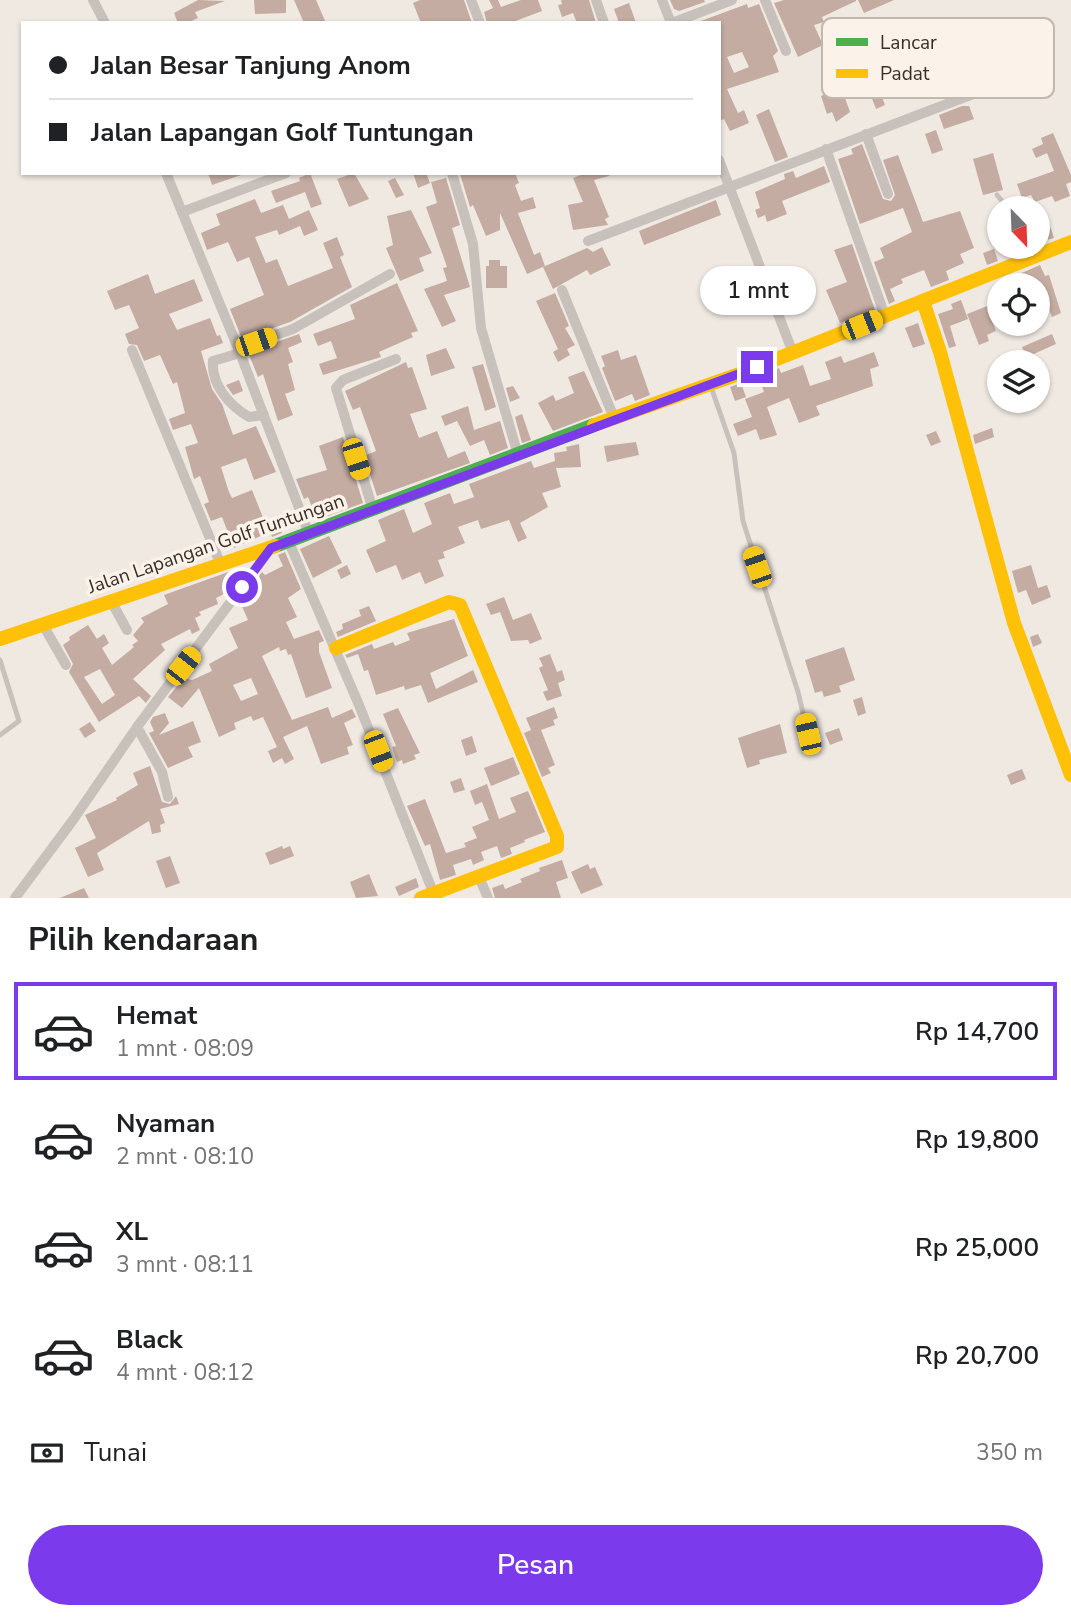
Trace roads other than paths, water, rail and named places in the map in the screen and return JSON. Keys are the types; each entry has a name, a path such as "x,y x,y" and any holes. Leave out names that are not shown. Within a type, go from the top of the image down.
{"street":[{"path":"93,0 104,21"},
{"path":"471,0 479,21"},
{"path":"596,0 603,21"},
{"path":"662,0 670,21"},
{"path":"676,21 732,0"},
{"path":"765,0 786,51"},
{"path":"588,242 962,98"},
{"path":"866,134 888,194"},
{"path":"826,149 885,316"},
{"path":"721,165 793,353"},
{"path":"167,175 239,351 309,534"},
{"path":"181,212 281,175"},
{"path":"453,175 472,244 481,328 517,455"},
{"name":"Jalan Lapangan Golf Tuntungan","path":"1050,247 1071,242"},
{"name":"Jalan Lapangan Golf Tuntungan","path":"0,639 271,548 793,353 923,301 1012,259"},
{"path":"264,415 249,417 226,400 212,369 213,361 293,329 390,274"},
{"path":"562,290 614,418"},
{"path":"923,301 940,352 1014,623 1070,768"},
{"path":"132,350 220,565"},
{"path":"373,510 336,388 343,380 396,359"},
{"path":"288,540 336,648 427,895 557,847 559,842 460,606 449,602 336,648"},
{"path":"15,898 74,820 137,727 271,548"},
{"path":"111,601 127,630"},
{"path":"43,625 66,665"},
{"path":"137,727 162,772 168,797"},
{"path":"479,877 488,898"}],"lane":[{"path":"710,384 734,453 743,521 798,692 808,734"},
{"path":"0,660 19,721 0,735"}]}
